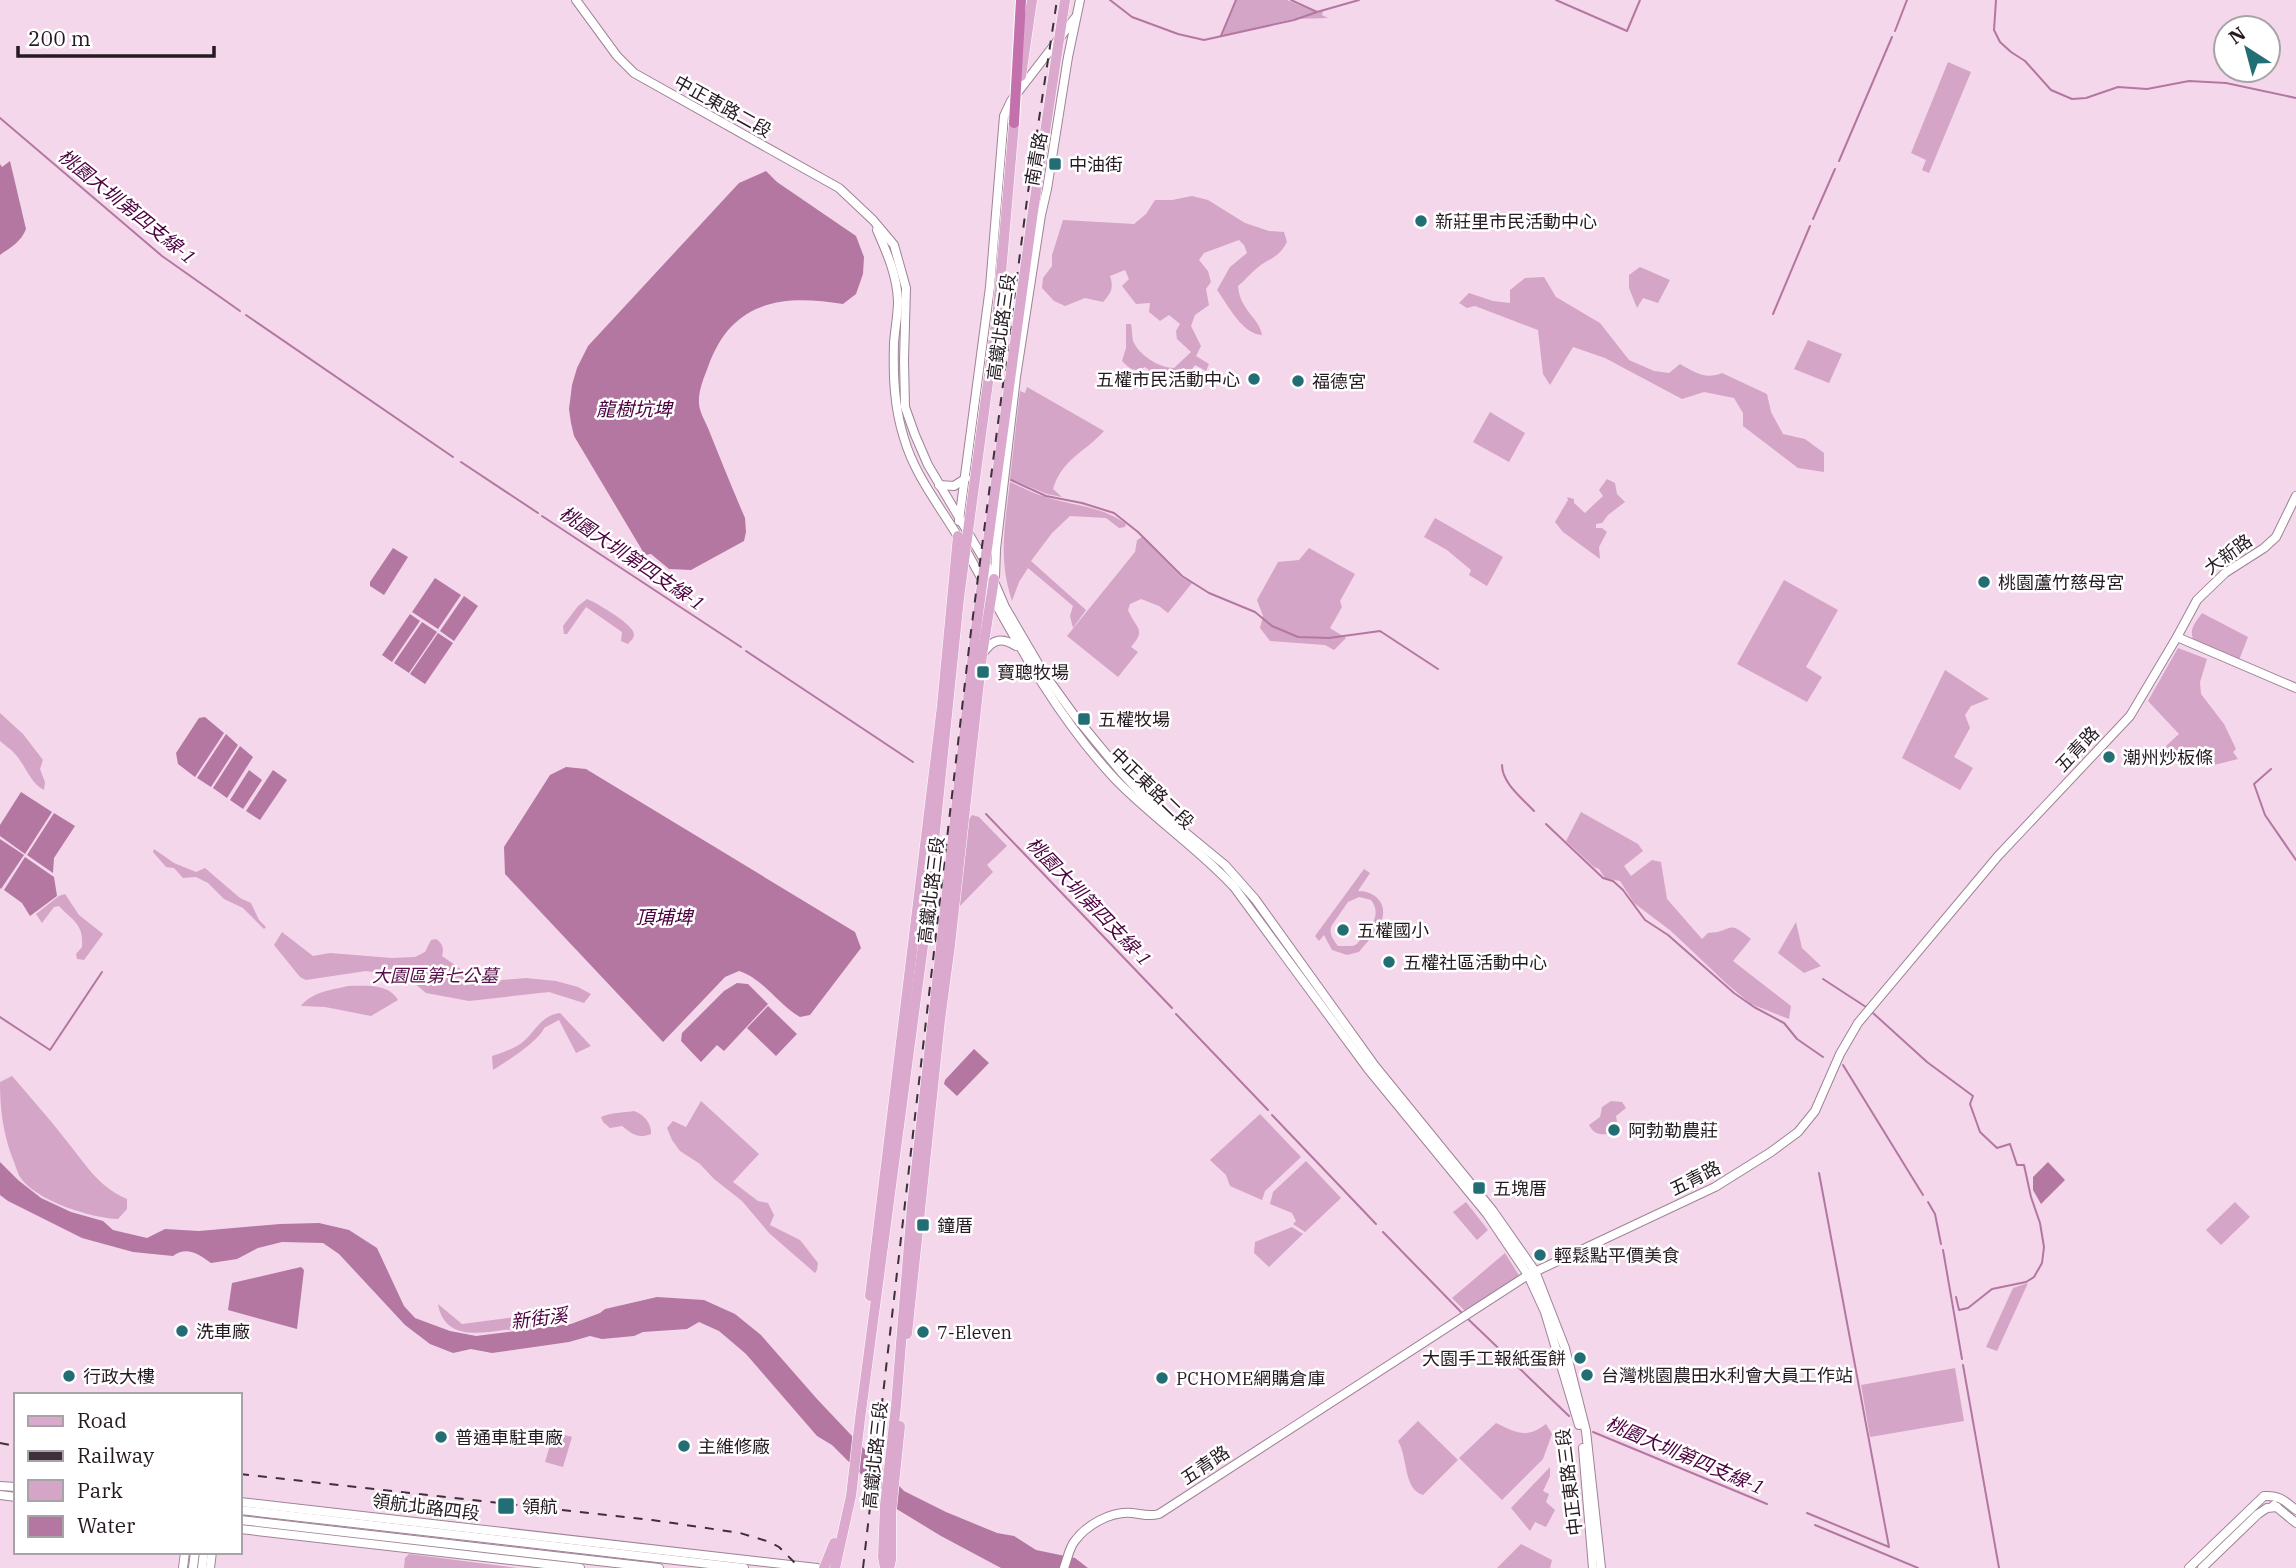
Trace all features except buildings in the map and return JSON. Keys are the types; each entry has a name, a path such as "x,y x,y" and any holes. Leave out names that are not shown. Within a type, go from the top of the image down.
{"highway":[{"path":"1014,124 1021,0"}],"main road":[{"name":"中正東路二段","path":"576,0 622,64 839,188 873,220 894,245 906,288 905,407 915,436 959,520"},
{"name":"南青路","path":"998,308 1014,124 1032,0"},
{"name":"南青路","path":"1032,218 1065,0"},
{"name":"南青路","path":"1027,309 1043,204 1048,190 1069,34 1080,0"},
{"name":"南青路","path":"990,287 1004,116 1011,102 1069,34"},
{"path":"1034,191 1043,204"},
{"name":"高鐵北路三段","path":"887,1568 883,1557 911,1218 987,542 1032,218"},
{"name":"中正東路二段","path":"873,220 894,274 898,301 894,341 895,394 904,440 915,466 986,563 1005,607 1037,662 1074,715 1121,772 1152,805 1238,878 1375,1066 1493,1210 1532,1273"},
{"name":"高鐵北路三段","path":"858,1417 920,969 965,550 959,520 990,287"},
{"name":"高鐵北路三段","path":"835,1568 852,1469 900,1042 963,534 998,308"},
{"name":"高鐵北路三段","path":"893,1455 982,655 995,579 996,549 1016,377 1027,309"},
{"path":"939,485 954,486 966,478"},
{"name":"大新路","path":"2177,637 2197,600 2213,582 2276,537 2296,496"},
{"name":"中正東路二段","path":"965,550 1044,688 1115,778 1149,812 1234,887 1368,1069 1532,1273"},
{"path":"2177,637 2296,688"},
{"name":"五青路","path":"1064,1568 1074,1543 1107,1517 1132,1513 1149,1517 1170,1508 1249,1454 1532,1273 1715,1187 1798,1132 1815,1111 1840,1054 1858,1023 1998,856 2130,716 2177,637"},
{"path":"982,655 988,645 1000,639 1019,647"},
{"path":"942,706 951,682"},
{"path":"944,917 948,961"},
{"path":"916,921 920,969"},
{"name":"中正東路三段","path":"1532,1273 1580,1429 1593,1568"},
{"name":"中正東路三段","path":"1532,1273 1565,1348 1586,1431 1601,1568"},
{"name":"高鐵北路三段","path":"824,1568 833,1546 852,1469"},
{"path":"2264,1496 2296,1523"},
{"path":"2189,1568 2264,1496 2284,1499 2296,1510"},
{"name":"領航北路四段","path":"242,1502 817,1568"},
{"path":"2202,1568 2258,1514 2267,1508 2277,1507"},
{"name":"領航北路四段","path":"242,1510 744,1568"},
{"name":"領航北路四段","path":"242,1520 659,1568"},
{"path":"242,1529 580,1568"}],"green space":[{"path":"1237,0 1287,0 1317,13 1323,11 1322,15 1328,18 1294,19 1224,35"},
{"path":"1948,62 1971,72 1929,173 1922,170 1926,160 1911,153"},
{"path":"1192,196 1208,200 1245,223 1269,231 1284,232 1287,242 1276,255 1238,286 1242,302 1262,335 1248,330 1242,324 1217,290 1230,267 1247,253 1244,245 1239,240 1204,253 1199,260 1208,271 1211,282 1206,289 1209,305 1195,315 1191,326 1201,346 1196,356 1209,364 1206,371 1195,365 1178,389 1170,384 1171,380 1161,380 1145,367 1133,369 1122,361 1126,348 1126,324 1131,324 1136,346 1156,363 1174,368 1191,352 1177,339 1176,331 1180,324 1169,315 1160,321 1149,312 1150,303 1136,304 1122,286 1129,279 1125,270 1110,276 1111,290 1103,302 1085,298 1065,306 1054,301 1042,288 1043,278 1052,266 1052,255 1063,220 1134,224 1146,214 1155,200"},
{"path":"1640,267 1670,280 1658,303 1643,298 1637,308 1629,288 1629,275"},
{"path":"1544,277 1556,297 1600,323 1629,360 1654,371 1669,373 1680,364 1705,375 1722,373 1767,394 1771,412 1783,434 1805,439 1824,453 1824,472 1798,468 1743,426 1743,413 1734,398 1704,392 1682,399 1605,358 1573,347 1550,385 1543,374 1538,330 1475,306 1467,308 1459,303 1469,293 1510,303 1510,290 1525,278"},
{"path":"1808,340 1842,354 1829,383 1794,369"},
{"path":"1027,387 1104,431 1062,470 1053,489 1062,497 1010,479 1020,391 1025,393"},
{"path":"1490,412 1525,433 1509,462 1473,442"},
{"path":"1607,479 1615,483 1617,494 1625,502 1602,523 1596,524 1596,528 1607,532 1599,547 1600,559 1563,532 1555,522 1568,500 1567,497 1574,499 1574,503 1585,513 1603,496 1599,490"},
{"path":"1010,482 1042,496 1107,513 1126,524 1125,527 1119,528 1106,518 1070,516 1052,533 1031,561 1086,610 1073,628 1070,616 1073,606 1028,568 1012,601 1004,556"},
{"path":"1435,518 1503,557 1487,586 1469,575 1471,570 1447,550 1424,537"},
{"path":"1142,537 1181,577 1192,583 1168,613 1141,599 1130,604 1128,610 1139,632 1131,647 1138,652 1118,677 1067,636 1135,552 1137,540"},
{"path":"1309,548 1355,574 1340,601 1342,607 1330,628 1346,638 1334,650 1325,645 1270,641 1260,628 1263,616 1257,600 1278,562 1299,560"},
{"path":"1784,580 1838,610 1806,667 1822,677 1807,702 1737,664"},
{"path":"587,599 628,625 634,634 628,644 621,641 622,632 586,607 567,634 564,634 563,626"},
{"path":"2202,613 2248,637 2239,660 2193,639 2195,622"},
{"path":"2178,648 2207,659 2200,682 2201,694 2224,724 2238,759 2210,766 2171,752 2166,746 2179,734 2148,701"},
{"path":"1945,670 1989,699 1971,706 1965,715 1970,728 1954,757 1973,768 1960,790 1902,758"},
{"path":"0,713 23,734 43,760 40,769 45,782 44,790 35,783 12,751 0,741"},
{"path":"1581,812 1638,844 1643,851 1624,866 1631,876 1652,860 1661,862 1667,899 1702,939 1708,933 1733,928 1751,939 1733,961 1791,1006 1789,1019 1751,1004 1671,931 1634,903 1620,881 1605,878 1599,869 1566,841"},
{"path":"972,815 979,817 1007,846 987,865 993,872 958,908 967,822"},
{"path":"154,849 174,863 196,872 205,868 240,898 251,903 259,920 266,927 264,929 243,908 224,899 208,883 196,877 183,878 174,868 166,867 153,852"},
{"path":"1364,869 1370,873 1358,891 1377,897 1383,916 1377,929 1359,952 1347,955 1332,950 1324,935 1319,941 1315,936","holes":["1359,897 1371,900 1376,912 1369,928 1357,944 1338,946 1331,928 1348,902"]},
{"path":"65,894 79,915 103,934 84,960 77,959 76,954 82,947 79,928 59,906 54,907 42,923 36,914"},
{"path":"1796,922 1802,948 1821,966 1804,973 1778,953"},
{"name":"大園區第七公墓","path":"282,932 313,956 330,953 415,957 425,952 431,940 436,939 442,946 442,956 479,982 526,978 556,981 591,994 584,1003 549,992 469,1001 426,993 400,976 366,971 306,980 300,977 274,945"},
{"name":"大園區第七公墓","path":"348,986 383,988 398,1000 371,1016 325,1007 301,1006 316,995"},
{"path":"560,1013 591,1046 576,1053 559,1020 544,1028 529,1045 493,1070 492,1056 517,1046 544,1020"},
{"path":"12,1076 92,1173 107,1188 127,1199 127,1209 118,1219 79,1212 51,1201 38,1194 20,1177 6,1139 1,1102 0,1082"},
{"path":"701,1101 759,1154 733,1182 758,1201 768,1203 774,1215 770,1225 800,1240 818,1263 815,1273 769,1233 742,1201 700,1164 680,1151 672,1140 667,1128 673,1121 686,1127"},
{"path":"1611,1101 1622,1102 1626,1108 1616,1116 1617,1122 1609,1134 1597,1133 1589,1125 1600,1117 1602,1107"},
{"path":"634,1111 646,1120 651,1134 635,1135 622,1126 610,1128 601,1117 613,1113"},
{"path":"1260,1114 1301,1157 1265,1191 1262,1200 1230,1186 1226,1175 1210,1160"},
{"path":"1306,1161 1341,1198 1305,1232 1293,1224 1296,1221 1292,1213 1270,1204 1273,1192"},
{"path":"1466,1202 1488,1230 1477,1240 1453,1212"},
{"path":"2235,1202 2250,1217 2221,1245 2206,1230"},
{"path":"1292,1227 1303,1234 1269,1267 1254,1253 1255,1242"},
{"path":"1505,1253 1520,1277 1465,1311 1452,1298"},
{"path":"2028,1283 1997,1351 1986,1347 2013,1288"},
{"path":"438,1304 462,1324 523,1316 533,1319 536,1327 520,1331 463,1332 447,1323"},
{"path":"1955,1368 1964,1421 1870,1437 1861,1385"},
{"path":"1418,1421 1458,1460 1423,1495 1412,1486 1398,1441"},
{"path":"1496,1423 1521,1433 1533,1432 1546,1424 1552,1434 1543,1459 1502,1500 1459,1458"},
{"path":"554,1432 572,1437 563,1467 545,1462"},
{"path":"1550,1467 1550,1476 1543,1491 1549,1494 1546,1502 1555,1510 1546,1527 1535,1522 1530,1531 1511,1508"},
{"path":"1521,1544 1552,1560 1550,1568 1497,1568"},
{"path":"409,1554 517,1568 404,1568 405,1558"}],"water":[{"path":"10,161 26,229 12,247 0,255 0,164 2,167"},
{"name":"龍樹坑埤","path":"766,171 777,182 856,236 864,257 863,274 856,294 843,304 799,300 761,307 744,315 718,345 699,394 699,406 745,518 746,532 744,541 691,570 669,569 651,554 645,555 574,436 569,409 572,385 588,346 739,183"},
{"path":"393,548 408,557 384,595 370,586 370,582"},
{"path":"435,578 461,595 438,629 412,612"},
{"path":"464,596 478,606 454,641 440,631"},
{"path":"410,614 420,621 392,662 382,655"},
{"path":"422,622 437,632 409,673 394,663"},
{"path":"438,633 453,643 425,684 410,674"},
{"path":"205,717 224,733 195,777 178,764 176,753 199,718"},
{"path":"226,734 238,745 211,787 197,778"},
{"path":"240,746 253,757 227,798 213,788"},
{"name":"頂埔埤","path":"566,767 586,769 855,932 861,948 810,1015 800,1017 756,980 739,971 725,977 663,1042 505,874 504,847 550,775"},
{"path":"249,770 262,780 243,809 230,800"},
{"path":"273,770 287,780 260,820 246,811"},
{"path":"21,792 52,812 25,854 0,836 0,825"},
{"path":"54,813 75,826 54,858 53,873 27,855"},
{"path":"0,839 24,855 1,889 0,888"},
{"path":"25,857 54,877 57,896 30,916 22,903 4,890"},
{"path":"737,983 748,984 768,1004 724,1051 717,1045 701,1062 681,1041 682,1033 724,991"},
{"path":"768,1006 797,1034 776,1056 747,1028"},
{"path":"974,1049 989,1063 957,1096 944,1084 945,1080"},
{"name":"新街溪","path":"0,1162 41,1198 71,1212 103,1221 113,1230 147,1238 165,1229 199,1231 280,1224 319,1223 349,1230 377,1248 404,1306 415,1318 450,1331 476,1336 571,1324 605,1309 657,1297 704,1300 735,1314 761,1335 904,1491 997,1533 1014,1536 1036,1550 1075,1558 1088,1568 1001,1568 895,1508 832,1445 817,1436 746,1354 719,1331 699,1322 687,1329 643,1332 634,1336 602,1339 590,1336 569,1342 492,1353 471,1349 453,1353 430,1344 405,1325 339,1254 323,1243 282,1242 258,1248 237,1259 211,1263 188,1251 173,1256 133,1252 82,1238 8,1201 0,1195"},
{"path":"2048,1162 2065,1180 2041,1204 2033,1190 2033,1177"},
{"path":"301,1267 304,1270 297,1329 228,1310 232,1283"}],"waterway":[{"path":"1110,0 1132,17 1178,34 1204,40 1294,20 1317,12"},
{"path":"1221,36 1236,0"},
{"path":"1291,0 1317,12 1359,0"},
{"path":"1556,0 1627,31 1640,0"},
{"path":"1895,31 1907,0"},
{"path":"1996,0 1994,30 2000,42 2025,61 2051,90 2072,99 2086,98 2118,87 2147,89 2189,81 2226,83 2296,98"},
{"path":"1839,161 1892,37"},
{"name":"桃園大圳第四支線-1","path":"0,118 162,256 240,311"},
{"path":"1813,219 1835,169"},
{"path":"1773,314 1810,226"},
{"name":"桃園大圳第四支線-1","path":"246,315 453,457"},
{"name":"桃園大圳第四支線-1","path":"461,462 538,513"},
{"path":"1011,480 1046,496 1114,513 1138,532 1182,576 1209,593 1255,612 1272,626 1298,637 1329,638 1380,631 1438,669"},
{"name":"桃園大圳第四支線-1","path":"542,516 741,647"},
{"name":"桃園大圳第四支線-1","path":"746,651 913,762"},
{"path":"1502,765 1509,784 1534,811"},
{"path":"2271,769 2254,784 2265,815 2296,860"},
{"name":"桃園大圳第四支線-1","path":"986,814 1172,1008"},
{"path":"1546,824 1603,878 1613,881 1623,890 1645,920 1668,935 1734,993 1784,1023 1797,1039 1823,1057"},
{"path":"0,1017 50,1050 102,972"},
{"path":"1823,979 1866,1007"},
{"path":"1873,1013 1927,1062 1973,1096 1970,1104 1980,1132 1997,1148 2010,1144 2017,1165 2024,1165 2040,1223 2044,1247 2042,1263 2034,1277 2026,1282 1992,1289 1968,1308 1959,1310 1956,1297"},
{"name":"桃園大圳第四支線-1","path":"1176,1014 1268,1110"},
{"path":"1843,1065 1923,1195"},
{"name":"桃園大圳第四支線-1","path":"1272,1115 1376,1224"},
{"path":"1807,1513 1889,1547 1819,1173"},
{"path":"1928,1202 1935,1214 1941,1244"},
{"name":"桃園大圳第四支線-1","path":"1383,1232 1462,1313"},
{"path":"1943,1250 1962,1359"},
{"name":"桃園大圳第四支線-1","path":"1468,1319 1569,1416"},
{"path":"1963,1365 1999,1568"},
{"name":"桃園大圳第四支線-1","path":"1593,1432 1767,1504"},
{"name":"桃園大圳第四支線-1","path":"1815,1525 1918,1568"}],"railway":[{"path":"863,1568 970,639 1028,192 1057,0"},
{"path":"0,1443 14,1446"},
{"path":"242,1474 652,1520 740,1533 779,1547 800,1568"}],"place":[{"name":"中油街","path":"1055,164"},
{"name":"新莊里市民活動中心","path":"1421,221"},
{"name":"五權市民活動中心","path":"1254,379"},
{"name":"福德宮","path":"1298,381"},
{"name":"桃園蘆竹慈母宮","path":"1984,582"},
{"name":"寶聰牧場","path":"983,672"},
{"name":"五權牧場","path":"1084,719"},
{"name":"潮州炒板條","path":"2109,757"},
{"name":"五權國小","path":"1343,930"},
{"name":"五權社區活動中心","path":"1389,962"},
{"name":"阿勃勒農莊","path":"1614,1130"},
{"name":"五塊厝","path":"1479,1188"},
{"name":"鐘厝","path":"923,1225"},
{"name":"輕鬆點平價美食","path":"1540,1255"},
{"name":"洗車廠","path":"182,1331"},
{"name":"7-Eleven","path":"923,1332"},
{"name":"大園手工報紙蛋餅","path":"1580,1358"},
{"name":"台灣桃園農田水利會大員工作站","path":"1587,1375"},
{"name":"行政大樓","path":"69,1376"},
{"name":"PCHOME網購倉庫","path":"1162,1378"},
{"name":"普通車駐車廠","path":"441,1437"},
{"name":"主維修廠","path":"684,1446"},
{"name":"領航","path":"506,1506"}]}
